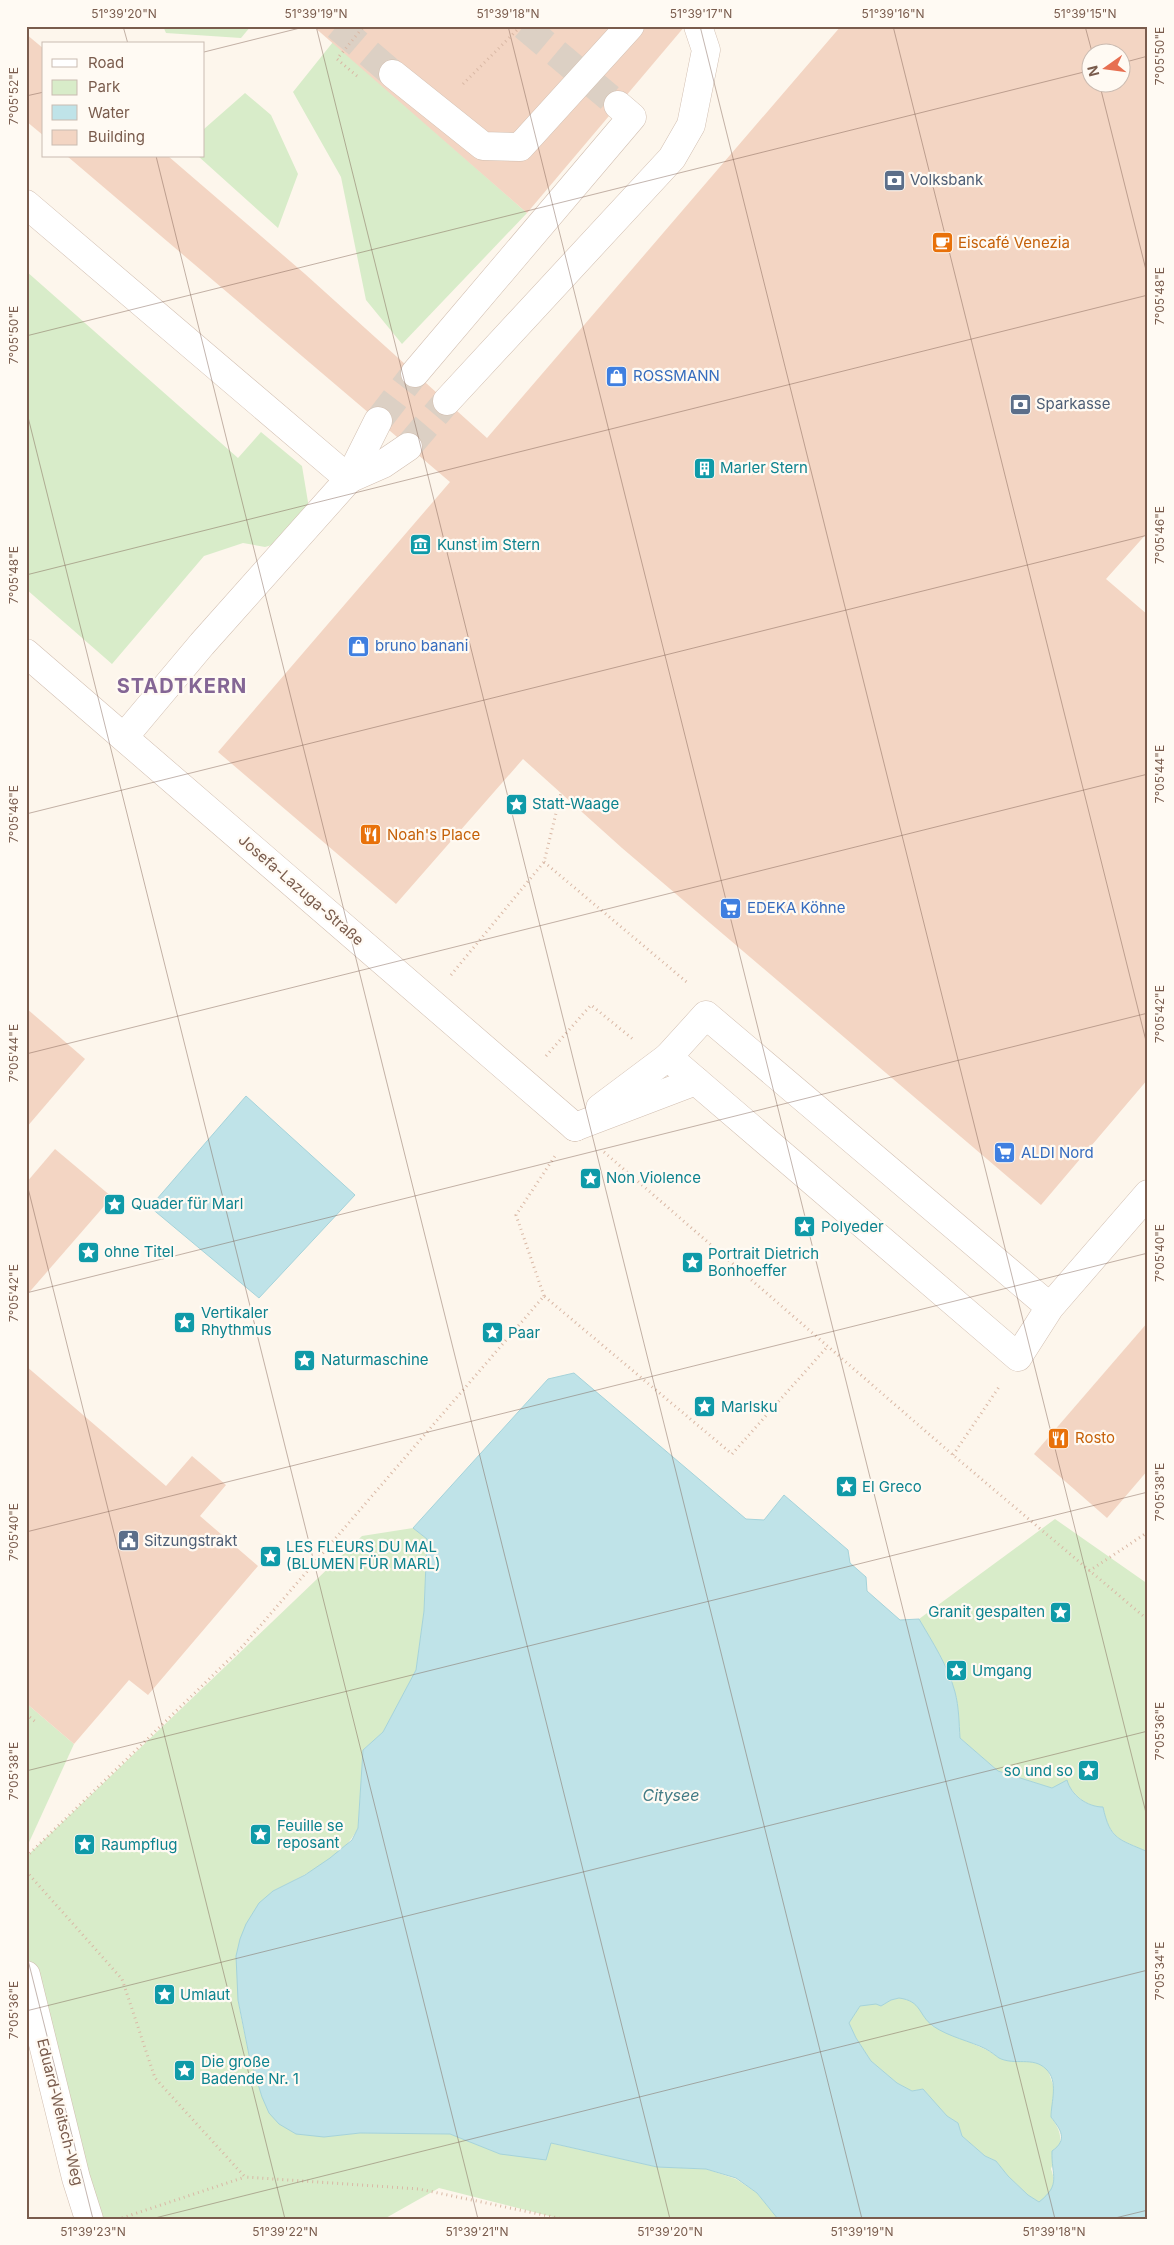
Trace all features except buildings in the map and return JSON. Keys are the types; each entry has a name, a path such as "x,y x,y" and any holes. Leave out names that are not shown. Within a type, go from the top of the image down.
{"street":[{"path":"392,74 483,146 520,147 630,26"},
{"path":"447,402 672,158 690,125 706,50 698,26"},
{"path":"415,373 625,111"},
{"path":"26,204 349,479"},
{"path":"124,738 202,644 349,479 378,421"},
{"path":"349,479 383,464 408,447"},
{"name":"Josefa-Lazuga-Straße","path":"26,654 575,1127"},
{"path":"575,1127 668,1057 706,1015 1050,1307"},
{"path":"668,1057 1018,1358 1050,1307 1148,1194"},
{"path":"575,1127 696,1081"},
{"name":"Eduard-Weitsch-Weg","path":"26,1975 76,2178 89,2219"}],"path":[{"path":"337,59 364,26"},
{"path":"436,109 521,26"},
{"path":"430,1001 544,862 561,793"},
{"path":"544,862 689,984 706,1015"},
{"path":"523,1082 591,1005 638,1044 668,1057"},
{"path":"828,1347 732,1454 544,1296 516,1215 575,1127 953,1455 1148,1620"},
{"path":"26,1857 242,1647 544,1296"},
{"path":"953,1455 1018,1358"},
{"path":"1089,1571 1148,1532"},
{"path":"26,1714 37,1723"},
{"path":"26,1871 122,1979 155,2078 245,2177"},
{"path":"120,2219 245,2177 419,2189 563,2219"}],"green space":[{"path":"163,26 251,26 241,38 166,33"},
{"path":"333,42 527,213 402,344 366,300 341,177 293,92"},
{"path":"245,93 271,115 298,174 278,228 200,158 205,158 205,128"},
{"path":"26,271 238,458 261,432 302,466 309,508 293,539 265,547 243,543 204,556 112,664 26,589"},
{"path":"1055,1519 1148,1584 1148,1852 1118,1837 1109,1826 1103,1807 1087,1803 1075,1794 1068,1785 1052,1788 998,1771 960,1738 959,1715 952,1682 940,1655 919,1619"},
{"path":"413,1528 427,1539 424,1611 416,1670 383,1732 363,1750 358,1828 343,1848 332,1857 309,1873 273,1891 238,2000 249,2055 262,2097 324,2137 360,2133 450,2134 500,2154 550,2143 657,2167 706,2169 736,2179 757,2193 778,2219 561,2219 439,2188 384,2219 89,2219 26,1975 26,1857 362,1536"},
{"path":"26,1703 74,1744 26,1849"},
{"path":"899,1998 909,2000 917,2005 932,2026 987,2050 1001,2059 1037,2062 1048,2070 1054,2088 1051,2117 1059,2131 1060,2142 1051,2169 1053,2175 1052,2188 1039,2202 1028,2195 1008,2176 996,2161 985,2156 962,2136 958,2123 947,2116 923,2089 912,2091 897,2083 871,2061 849,2023 860,2006 876,2003 881,2006"}],"water":[{"path":"246,1096 355,1195 259,1298 150,1207"},
{"name":"Citysee","path":"574,1373 746,1519 764,1520 784,1495 848,1550 850,1563 866,1577 867,1591 900,1620 919,1619 940,1655 952,1682 959,1715 960,1738 998,1771 1052,1788 1067,1780 1072,1791 1080,1799 1091,1805 1103,1807 1109,1826 1117,1837 1148,1852 1148,2219 778,2219 757,2193 736,2178 706,2169 657,2167 551,2143 546,2160 500,2154 450,2134 360,2133 324,2137 296,2134 279,2124 269,2113 249,2055 238,2000 236,1956 240,1939 246,1924 259,1903 273,1891 305,1875 352,1840 358,1828 363,1750 383,1732 416,1670 424,1611 427,1539 413,1528 548,1379","holes":["899,1998 916,2005 928,2022 939,2030 986,2049 999,2058 1041,2065 1050,2074 1053,2086 1051,2117 1058,2126 1061,2139 1060,2143 1052,2151 1053,2185 1051,2190 1039,2202 1028,2195 1008,2176 996,2161 985,2156 962,2136 958,2123 947,2116 923,2089 912,2091 897,2083 871,2061 849,2023 860,2006 876,2004 881,2006"]}],"tunnel":[{"path":"337,26 393,74"},
{"path":"524,26 618,105"},
{"path":"378,421 415,373"},
{"path":"408,447 447,401"}],"place":[{"name":"Volksbank","path":"894,180"},
{"name":"Eiscafé Venezia","path":"942,243"},
{"name":"ROSSMANN","path":"617,376"},
{"name":"Sparkasse","path":"1020,404"},
{"name":"Marler Stern","path":"704,468"},
{"name":"Kunst im Stern","path":"421,545"},
{"name":"bruno banani","path":"359,646"},
{"name":"Statt-Waage","path":"516,804"},
{"name":"Noah's Place","path":"371,835"},
{"name":"EDEKA Köhne","path":"731,908"},
{"name":"ALDI Nord","path":"1005,1153"},
{"name":"Non Violence","path":"590,1178"},
{"name":"Quader für Marl","path":"115,1204"},
{"name":"Polyeder","path":"805,1227"},
{"name":"ohne Titel","path":"88,1252"},
{"name":"Portrait Dietrich Bonhoeffer","path":"692,1263"},
{"name":"Vertikaler Rhythmus","path":"185,1322"},
{"name":"Paar","path":"492,1333"},
{"name":"Naturmaschine","path":"305,1360"},
{"name":"Marlsku","path":"705,1407"},
{"name":"Rosto","path":"1059,1438"},
{"name":"El Greco","path":"846,1487"},
{"name":"Sitzungstrakt","path":"128,1541"},
{"name":"LES FLEURS DU MAL (BLUMEN FÜR MARL)","path":"270,1556"},
{"name":"Granit gespalten","path":"1061,1612"},
{"name":"Umgang","path":"956,1671"},
{"name":"so und so","path":"1089,1771"},
{"name":"Feuille se reposant","path":"261,1835"},
{"name":"Raumpflug","path":"85,1845"},
{"name":"Umlaut","path":"164,1995"},
{"name":"Die große Badende Nr. 1","path":"185,2071"}],"district":[{"name":"STADTKERN","path":"182,686"}]}
